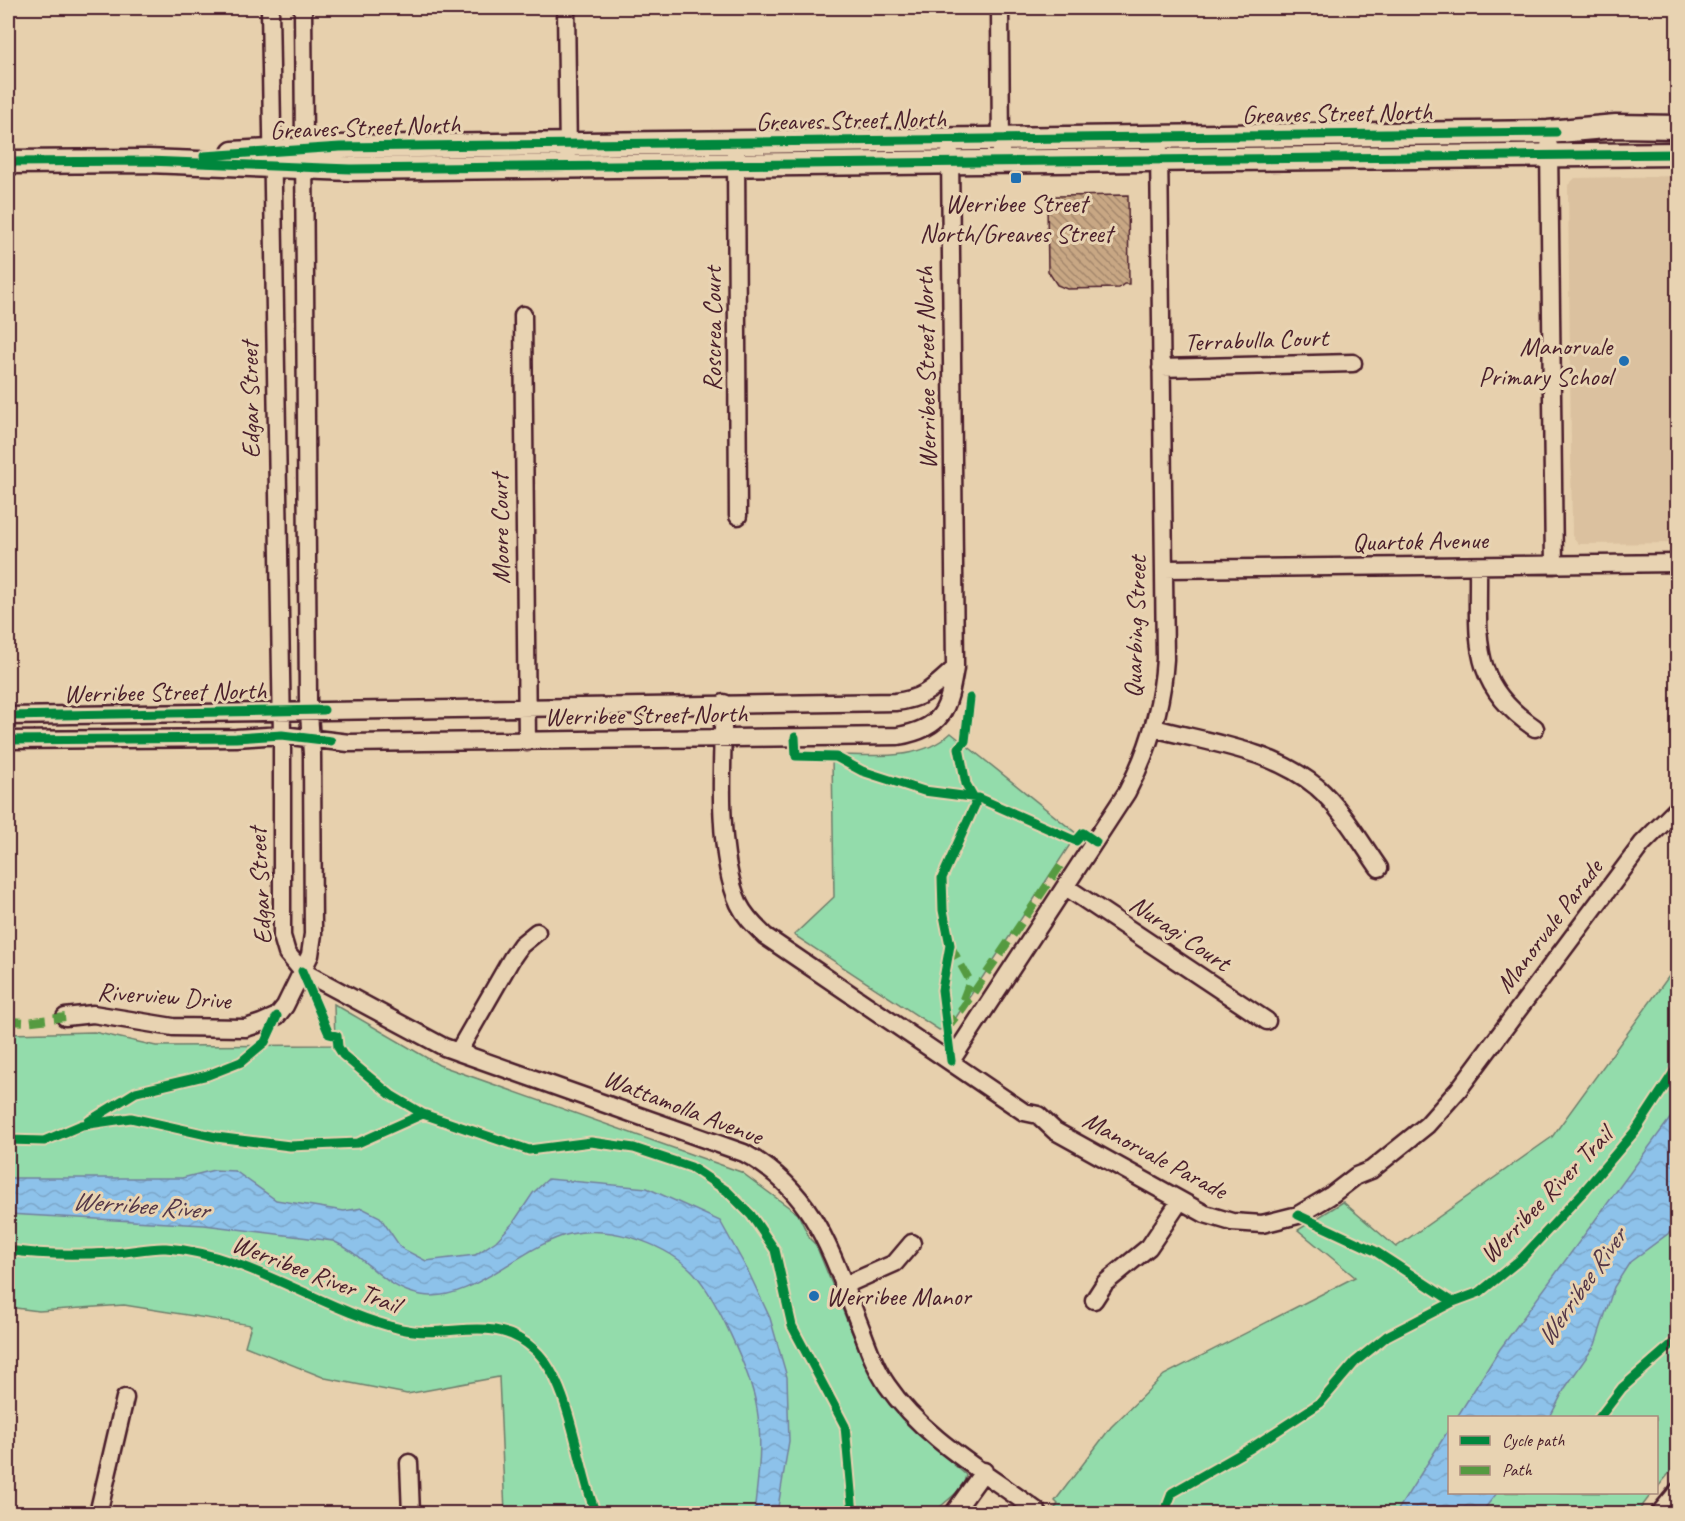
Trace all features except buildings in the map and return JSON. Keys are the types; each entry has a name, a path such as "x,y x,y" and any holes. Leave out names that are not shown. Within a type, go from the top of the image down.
{"street":[{"name":"Edgar Street","path":"270,8 279,711 282,735 282,936 287,953 302,971 310,955 313,934 303,8"},
{"path":"566,8 568,155"},
{"path":"1000,8 1001,161"},
{"name":"Greaves Street North","path":"8,162 950,150 1002,138 1548,132 1616,126 1677,127"},
{"path":"1548,132 1554,565"},
{"name":"Quarbing Street","path":"951,1061 1128,792 1154,728 1163,682 1164,569 1159,136"},
{"name":"Greaves Street North","path":"950,150 1001,161 1677,154"},
{"name":"Werribee Street North","path":"8,740 236,738 282,735 349,743 527,742 898,736 918,733 939,719 949,704 955,668 950,150"},
{"name":"Roscrea Court","path":"736,154 738,516"},
{"name":"Moore Court","path":"523,315 527,742"},
{"name":"Terrabulla Court","path":"1161,368 1353,363"},
{"name":"Quartok Avenue","path":"1164,569 1677,563"},
{"path":"1478,566 1479,645 1485,672 1496,694 1507,707 1535,728"},
{"name":"Werribee Street North","path":"8,716 914,700 932,690 955,668"},
{"name":"Manorvale Parade","path":"724,704 727,870 740,906 751,922 782,950 1024,1112 1038,1115 1055,1131 1180,1201 1205,1214 1232,1222 1262,1224 1277,1221 1313,1207 1348,1180 1377,1166 1427,1125 1443,1109 1642,844 1677,808"},
{"path":"1154,728 1257,754 1286,766 1317,788 1339,811 1379,868"},
{"name":"Nuragi Court","path":"1066,887 1267,1021"},
{"path":"458,1052 512,958 521,945 537,932"},
{"name":"Riverview Drive","path":"65,1017 93,1014 173,1027 246,1028 277,1016 302,971"},
{"name":"Wattamolla Avenue","path":"302,971 444,1047 744,1153 782,1178 812,1216 875,1364 900,1403 922,1426 1037,1511"},
{"path":"1094,1300 1105,1283 1149,1247 1180,1201"},
{"path":"843,1286 895,1263 912,1243"},
{"path":"98,1514 126,1398"},
{"path":"409,1463 411,1514"},
{"path":"953,1514 984,1471"},
{"path":"1659,1514 1677,1491"}],"shaded area":[{"name":"Manorvale Primary School","path":"1677,176 1677,543 1579,544 1572,536 1568,185 1575,178"}],"green space":[{"path":"951,733 1077,834 949,1028 939,1030 794,935 834,897 832,755 879,756 910,753 925,749"},
{"path":"1677,965 1677,1464 1658,1487 1658,1416 1448,1416 1448,1494 1651,1494 1637,1513 1051,1514 1058,1504 1055,1501 1111,1427 1164,1375 1355,1277 1298,1230 1343,1202 1396,1247 1552,1137"},
{"path":"334,1004 439,1065 741,1172 798,1214 810,1239 816,1245 864,1362 878,1387 908,1425 966,1475 963,1487 933,1513 505,1513 499,1377 407,1394 325,1378 245,1346 251,1325 124,1305 39,1311 8,1307 8,1034 94,1032 156,1046 335,1045"}],"water":[{"name":"Werribee River","path":"1677,1109 1677,1227 1630,1262 1614,1287 1595,1345 1565,1388 1551,1416 1458,1416 1500,1349"},
{"name":"Werribee River","path":"214,1170 235,1171 276,1200 344,1211 362,1208 380,1217 401,1248 426,1261 475,1255 496,1241 513,1223 533,1193 548,1179 647,1188 720,1221 748,1271 770,1318 787,1377 789,1441 777,1513 754,1513 760,1448 759,1422 754,1394 731,1334 699,1279 677,1259 649,1243 601,1232 570,1234 533,1249 478,1283 459,1291 440,1295 421,1295 396,1286 355,1254 333,1241 204,1225 8,1214 8,1178 182,1178"},
{"path":"1448,1431 1448,1494 1496,1494 1481,1513 1396,1513"}],"marked path":[{"path":"946,1029 963,1008 1063,862"},
{"path":"950,945 970,981 962,1002"},
{"path":"8,1021 26,1022 65,1017"}],"cycle path":[{"path":"204,156 340,147 1556,132"},
{"path":"8,162 148,161 350,169 1678,154"},
{"path":"951,1061 942,990 950,945 943,910 942,878 975,805 974,798 966,784 959,748 965,741 970,698"},
{"path":"8,716 324,710"},
{"path":"8,740 236,738 282,735 331,741"},
{"path":"795,737 796,756 836,757 862,771 924,791 979,798 1076,841 1083,833 1096,842"},
{"path":"302,971 329,1034 337,1036 338,1047 343,1055 391,1095 423,1114"},
{"path":"89,1121 136,1092 208,1075 241,1062 265,1042 277,1016"},
{"name":"Werribee River Trail","path":"1164,1514 1172,1493 1251,1448 1320,1403 1355,1362 1387,1336 1453,1302 1480,1292 1522,1258 1585,1190 1636,1130 1678,1066"},
{"path":"8,1140 44,1141 82,1125 131,1118 216,1137 290,1146 358,1143 423,1114 529,1150 591,1142 634,1148 691,1167 727,1191 751,1215 775,1250 792,1326 845,1426 853,1514"},
{"path":"1298,1215 1375,1251 1453,1302"},
{"name":"Werribee River Trail","path":"8,1250 73,1254 118,1253 166,1248 197,1252 256,1271 342,1309 401,1329 419,1331 487,1329 519,1338 535,1350 557,1383 572,1427 596,1514"},
{"path":"1601,1416 1622,1388 1678,1339"}],"place":[{"name":"Werribee Street North/Greaves Street","path":"1016,178"},
{"name":"Manorvale Primary School","path":"1624,361"},
{"name":"Werribee Manor","path":"814,1296"}]}
